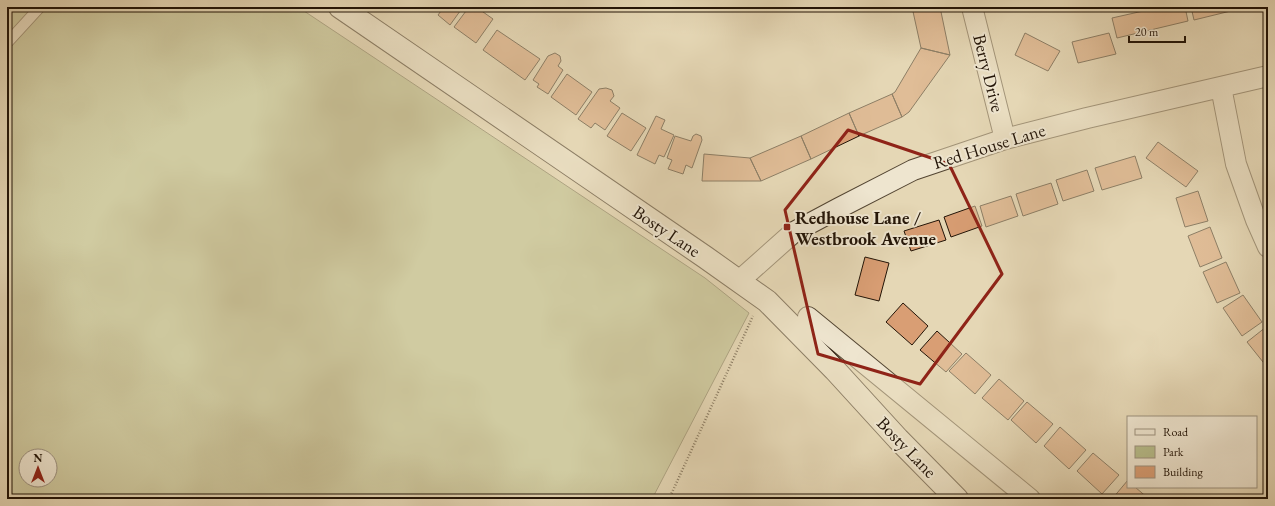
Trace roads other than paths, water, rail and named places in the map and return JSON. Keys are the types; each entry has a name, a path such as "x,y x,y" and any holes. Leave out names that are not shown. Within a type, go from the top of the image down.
{"main road":[{"name":"Bosty Lane","path":"340,7 767,301 835,370 898,439 957,499"}],"street":[{"name":"Berry Drive","path":"972,7 1005,139"},
{"name":"Red House Lane","path":"740,281 794,232 913,170 1005,139 1087,118 1268,76"},
{"path":"1221,87 1236,164 1256,220 1268,247"},
{"name":"Bosty Lane","path":"808,317 1030,499"}],"lane":[{"path":"7,43 40,7"}],"place":[{"name":"Redhouse Lane / Westbrook Avenue","path":"787,227"}]}
